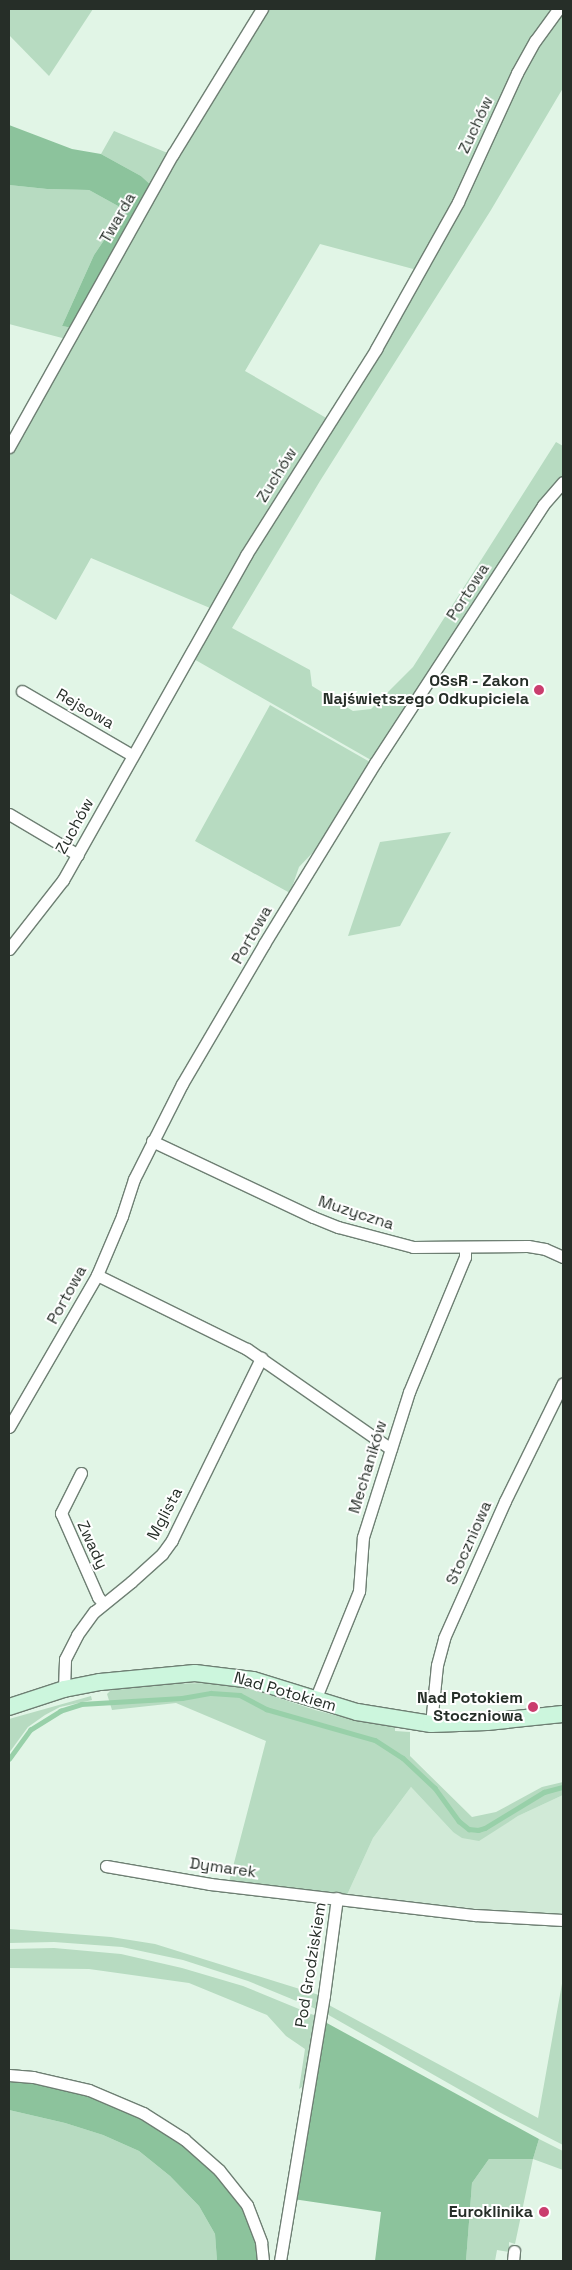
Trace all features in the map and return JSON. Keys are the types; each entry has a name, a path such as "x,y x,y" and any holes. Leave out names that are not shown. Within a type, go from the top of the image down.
{"street":[{"name":"Twarda","path":"9,447 173,154 262,9"},
{"name":"Zuchów","path":"9,949 63,880 132,754 246,555 394,317 458,202 517,74 535,41 558,9"},
{"name":"Portowa","path":"9,1428 97,1275 122,1216 134,1179 182,1084 264,944 375,763 543,505 563,482"},
{"name":"Rejsowa","path":"22,692 132,754"},
{"path":"9,814 78,855"},
{"name":"Muzyczna","path":"152,1141 338,1227 413,1247 537,1247 563,1257"},
{"name":"Mechaników","path":"315,1700 359,1591 363,1537 409,1392 465,1257 465,1247"},
{"path":"97,1275 261,1358 391,1449"},
{"name":"Mglista","path":"64,1689 63,1668 68,1653 85,1622 103,1603 126,1587 162,1554 172,1540 261,1358"},
{"name":"Stoczniowa","path":"431,1724 437,1664 444,1638 505,1501 563,1383"},
{"name":"Zwady","path":"81,1473 61,1513 98,1597 103,1603"},
{"name":"Nad Potokiem","path":"9,1707 64,1689 133,1677 205,1674 253,1680 357,1712 431,1724 487,1722 563,1714"},
{"name":"Dymarek","path":"106,1866 210,1884 337,1898"},
{"name":"Pod Grodziskiem","path":"280,2261 324,1995 337,1898 476,1915 563,1920"},
{"path":"9,2075 33,2077 89,2090 143,2113 184,2140 219,2170 248,2205 261,2242 263,2261"}],"shaded area":[{"path":"9,9 93,9 49,76 9,35"},
{"path":"265,9 554,9 417,270 320,244 245,371 328,419 210,608 91,558 56,620 9,593 9,453 121,249"},
{"path":"563,9 563,88 491,210 320,481 232,628 310,670 312,686 353,711 371,709 413,667 556,442 563,446 563,476 555,485 371,760 192,658 197,656 213,624 212,618 332,423 520,75"},
{"path":"114,131 170,154 152,186 141,176 101,154"},
{"path":"9,185 47,189 89,190 118,206 121,215 94,255 62,326 73,328 66,339 9,324"},
{"path":"270,705 370,762 319,846 299,867 290,893 195,841"},
{"path":"451,832 400,926 348,936 380,842"},
{"path":"210,1683 252,1689 315,1710 358,1721 395,1727 395,1731 410,1732 410,1756 472,1817 496,1812 542,1787 563,1782 563,1795 518,1816 479,1841 462,1838 453,1832 411,1787 373,1838 347,1895 229,1882 266,1741 176,1703 112,1710 107,1694 112,1689 152,1684"},
{"path":"91,1696 92,1700 60,1707 45,1715 28,1727 9,1753 9,1719"},
{"path":"411,1787 453,1832 479,1840 518,1816 563,1795 563,1913 527,1913 478,1909 347,1895 373,1838"},
{"path":"9,1929 111,1937 155,1944 319,1995 316,2009 248,1981 183,1960 122,1947 54,1942 9,1943"},
{"path":"54,1948 121,1954 182,1968 243,1986 316,2016 306,2084 299,2089 305,2049 286,2036 267,2015 189,1983 89,1969 9,1968 9,1949"},
{"path":"563,1978 563,2145 499,2112 325,2013 327,2004 538,2118"},
{"path":"9,2110 65,2123 103,2135 139,2151 170,2176 199,2206 215,2234 217,2261 9,2261"},
{"path":"539,2139 563,2151 563,2170 533,2159"},
{"path":"489,2159 533,2159 515,2244 509,2242 509,2252 497,2250 495,2261 466,2261 472,2183"}],"green space":[{"path":"9,125 72,149 101,154 141,176 152,186 73,328 62,326 94,255 121,215 118,206 89,190 47,189 9,185"},
{"path":"325,2022 539,2139 533,2159 489,2159 472,2183 466,2261 375,2261 381,2212 293,2199"},
{"path":"9,2078 61,2085 142,2117 174,2137 227,2184 252,2223 260,2261 217,2261 215,2234 199,2206 170,2176 139,2151 103,2135 65,2123 9,2110"}],"waterway":[{"path":"9,1759 30,1730 60,1711 81,1704 182,1698 211,1693 240,1695 266,1709 375,1740 403,1758 435,1788 459,1821 469,1829 478,1830 485,1828 544,1792 563,1787"}],"place":[{"name":"OSsR - Zakon Najświętszego Odkupiciela","path":"539,690"},
{"name":"Nad Potokiem Stoczniowa","path":"533,1707"},
{"name":"Euroklinika","path":"544,2212"}]}
